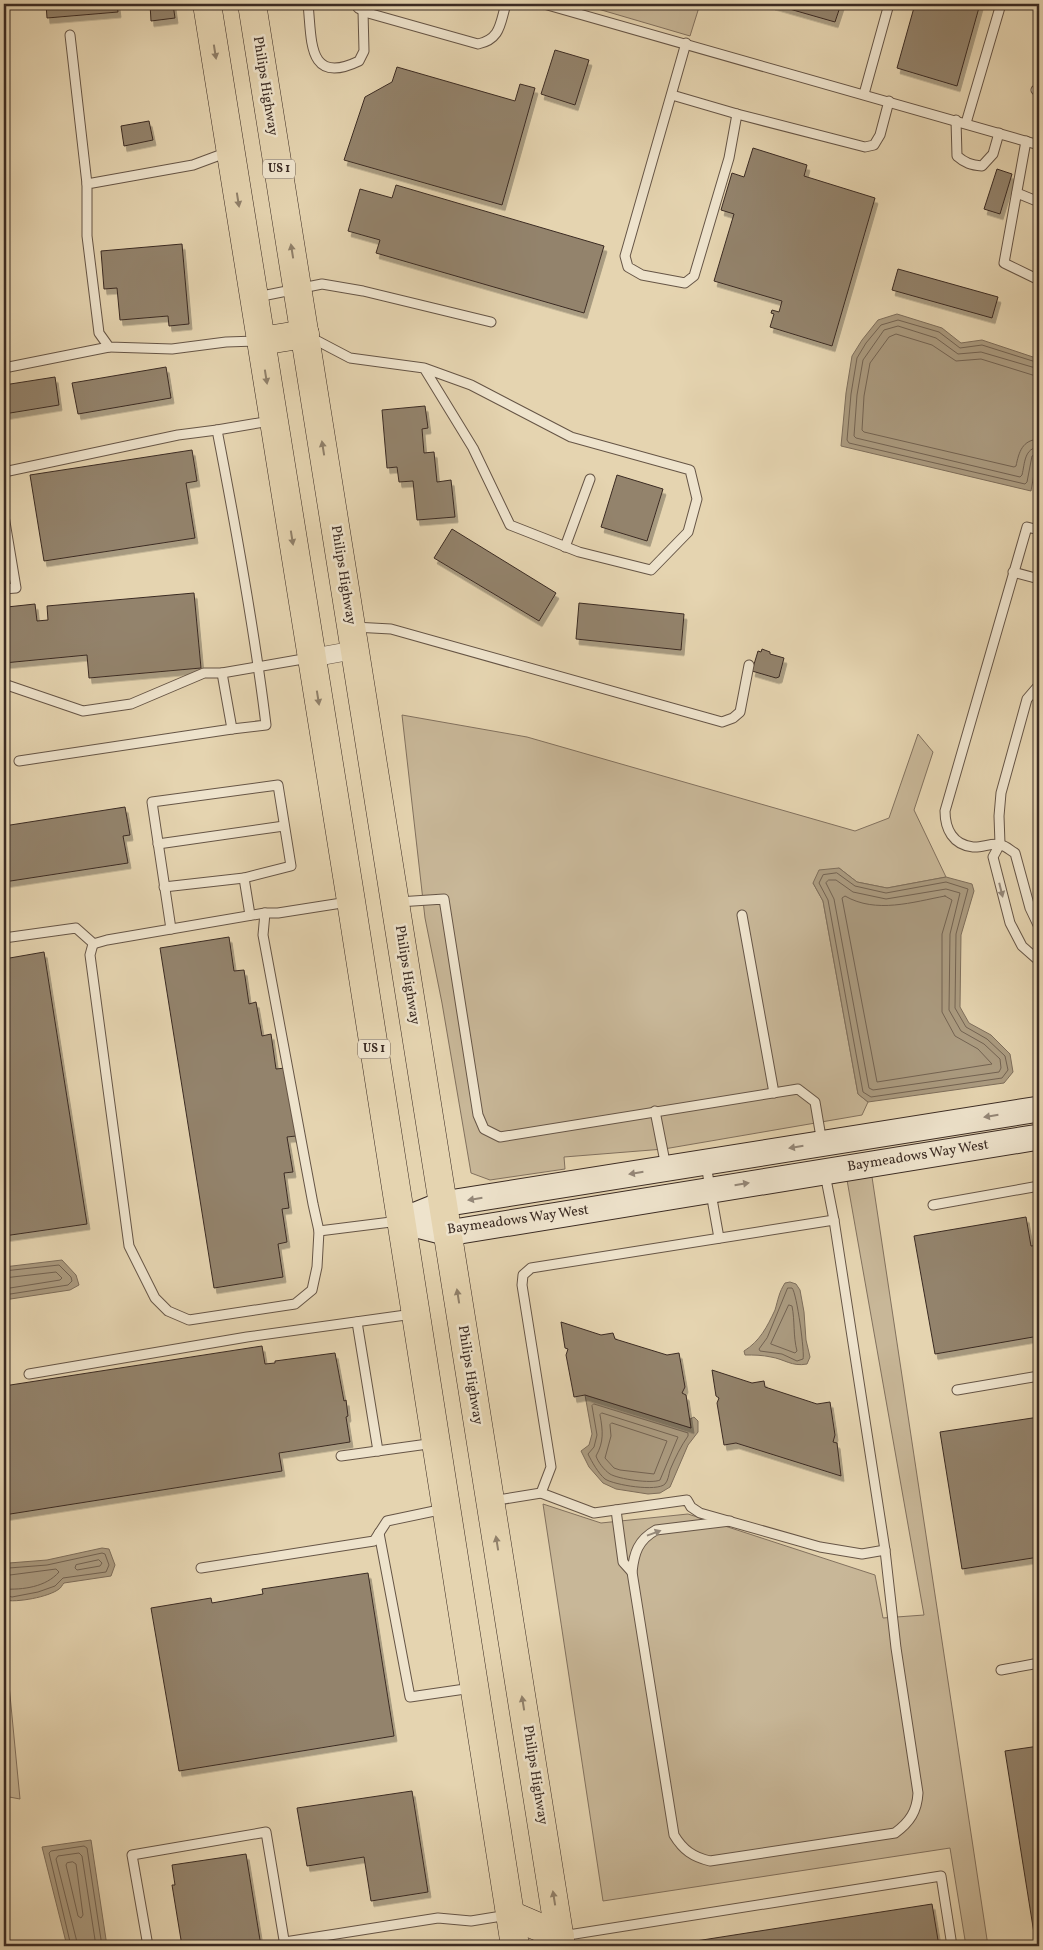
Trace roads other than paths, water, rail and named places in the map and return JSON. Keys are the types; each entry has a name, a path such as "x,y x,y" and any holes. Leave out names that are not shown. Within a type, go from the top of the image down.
{"main road":[{"name":"US 1","path":"207,4 351,901 515,1946"},
{"name":"Philips Highway","path":"252,4 560,1941"},
{"path":"261,341 305,334"},
{"path":"447,1508 490,1501"},
{"path":"511,1915 560,1941"}],"street":[{"path":"311,658 353,638"},
{"name":"Baymeadows Way West","path":"401,1221 443,1204 1039,1109"},
{"name":"Baymeadows Way West","path":"401,1221 448,1233 1039,1136"}],"lane":[{"path":"308,4 314,54 319,63 328,68 338,68 359,61 364,51 360,7 478,44 488,42 498,32 506,4"},
{"path":"544,4 1039,145"},
{"path":"864,94 889,4"},
{"path":"966,124 1001,4"},
{"path":"70,35 87,184 87,236 99,333 109,348"},
{"path":"686,43 625,256 628,267 642,275 685,283 694,276 729,158 737,114"},
{"path":"672,95 865,147 874,145 880,136 889,101"},
{"path":"956,120 957,156 963,162 971,165 982,166 993,154 999,133"},
{"path":"1026,141 1004,263 1039,280"},
{"path":"87,184 192,165 231,152"},
{"path":"1017,193 1039,202"},
{"path":"254,298 322,284 363,291 491,322"},
{"path":"305,334 350,358 424,368 471,385 571,437 690,470 697,499 688,532 651,570 579,552 510,525 473,448 424,368"},
{"path":"4,368 109,348 172,348 226,342 261,341"},
{"path":"4,472 178,435 273,421"},
{"path":"19,761 266,725 236,531 217,430"},
{"path":"565,547 590,479"},
{"path":"4,516 16,588 4,589"},
{"path":"1039,530 1026,527 945,811 948,833 958,842 973,847 1000,844 1015,853 1030,908 1039,927"},
{"path":"1013,572 1039,579"},
{"path":"353,638 390,629 722,722 733,718 740,712 750,665"},
{"path":"4,684 84,712 131,704 204,673 222,673 311,658"},
{"path":"222,673 232,729"},
{"path":"1039,685 1027,700 1001,793 999,816 1000,844 993,857 1010,923 1022,946 1039,962"},
{"path":"164,887 244,878 291,866 278,784 152,802 164,887 171,929"},
{"path":"158,844 284,826"},
{"path":"244,878 250,915"},
{"path":"395,903 444,899 478,1115 484,1130 500,1137 798,1089 815,1102 822,1143"},
{"path":"94,944 107,940 250,915 278,913 351,901"},
{"path":"94,944 90,955 130,1246 155,1298 168,1312 189,1320 295,1304 312,1290 317,1267 319,1231 263,935 266,913"},
{"path":"742,914 774,1093"},
{"path":"4,938 76,928 94,944"},
{"path":"654,1111 666,1168"},
{"path":"706,1162 720,1238"},
{"path":"730,1521 656,1530 638,1544 634,1556 632,1572 674,1835 680,1845 694,1856 710,1861 895,1833 912,1817 917,1804 918,1793 896,1648 885,1550 825,1172"},
{"path":"933,1205 1039,1186"},
{"path":"541,1492 551,1467 522,1285 524,1275 531,1268 834,1220"},
{"path":"319,1231 401,1221"},
{"path":"29,1374 247,1337 416,1314"},
{"path":"357,1322 378,1451"},
{"path":"957,1390 1039,1376"},
{"path":"341,1456 436,1443"},
{"path":"490,1501 541,1492 594,1513 687,1500 691,1507 700,1513 820,1547 862,1554 885,1550"},
{"path":"201,1568 374,1541 387,1522 447,1508"},
{"path":"616,1510 623,1562 632,1572"},
{"path":"379,1533 410,1697 475,1688"},
{"path":"1001,1670 1039,1663"},
{"path":"148,1946 132,1855 266,1832 285,1944 438,1918 471,1921 511,1915"},
{"path":"560,1941 941,1876 952,1946"}],"water":[{"path":"897,314 942,328 961,343 982,340 1039,359 1039,445 1031,491 841,446 852,356 878,320"},
{"path":"839,868 857,882 887,888 946,877 972,884 974,891 961,935 960,1007 969,1023 991,1035 1010,1054 1013,1072 1004,1083 868,1102 858,1094 823,901 813,883 819,870"},
{"path":"62,1260 76,1275 79,1285 70,1290 4,1300 4,1267"},
{"path":"785,1283 796,1284 800,1290 810,1357 807,1364 792,1364 776,1358 745,1355 744,1351 759,1338 769,1322"},
{"path":"585,1395 691,1428 690,1419 694,1417 698,1421 698,1432 688,1445 670,1487 660,1493 648,1494 616,1489 603,1483 589,1467 581,1451 589,1445 592,1434"},
{"path":"102,1548 109,1549 115,1565 111,1576 64,1583 60,1589 48,1595 32,1599 4,1600 4,1561 9,1563 47,1560"},
{"path":"91,1840 107,1946 67,1946 42,1847"}]}
